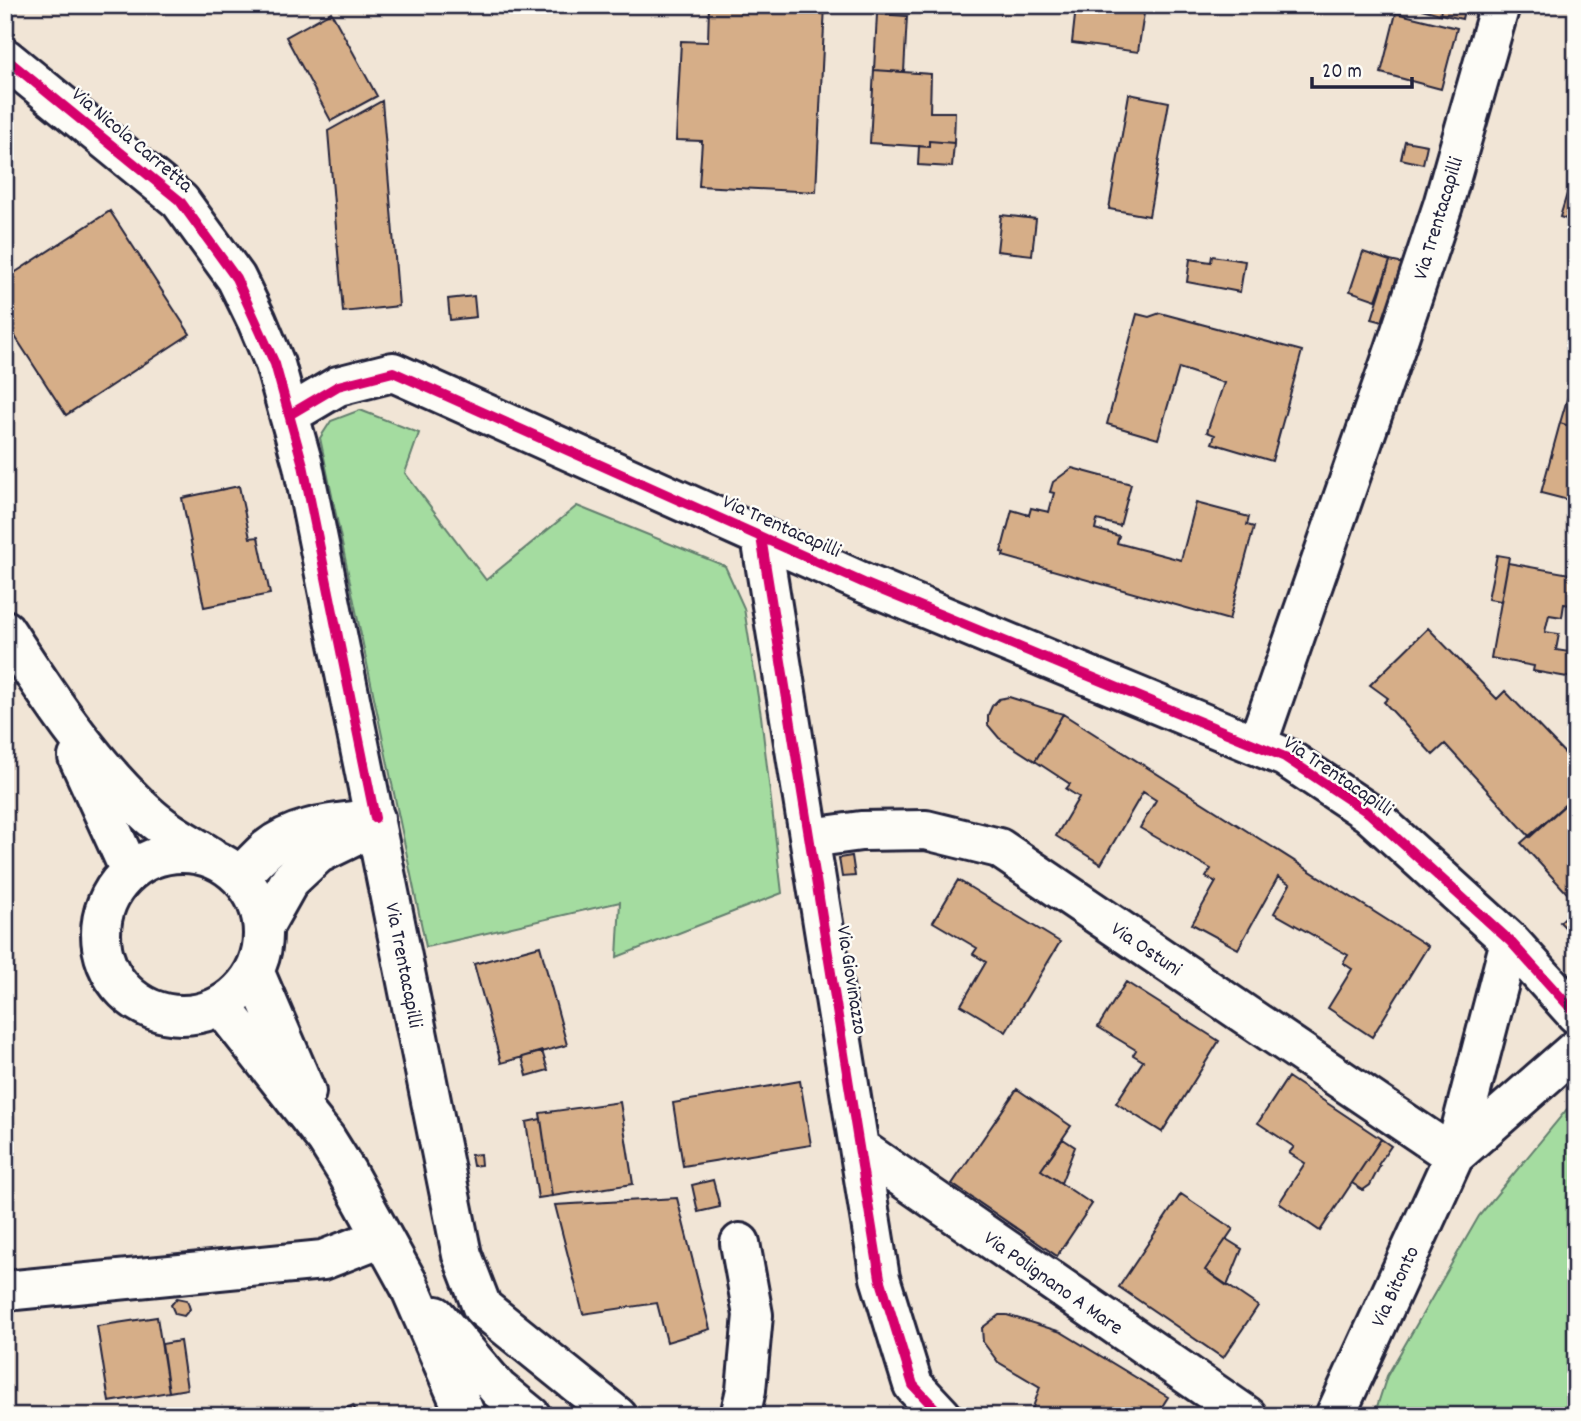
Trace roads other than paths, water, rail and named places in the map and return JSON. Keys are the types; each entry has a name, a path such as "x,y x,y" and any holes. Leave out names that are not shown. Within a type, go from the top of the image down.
{"street":[{"name":"Via Trentacapilli","path":"1257,745 1443,205 1500,5"},
{"name":"Via Nicola Carretta","path":"5,58 180,201 236,278 275,364 289,415"},
{"name":"Via Trentacapilli","path":"617,1416 482,1307 462,1255 303,465 289,415 338,386 393,372 864,583 1285,757 1368,813 1510,941 1576,1014"},
{"name":"Via Giovinazzo","path":"761,537 880,1278 913,1385 942,1416"},
{"path":"5,630 51,702 109,775 145,812 227,867 252,891 260,907 264,926 263,950 255,973 240,992 220,1006 196,1015 169,1015 143,1007 122,990 108,968 100,943 102,916 112,891 130,871 149,860 170,853 193,853 227,867 296,833 332,823 375,818"},
{"path":"51,702 130,871"},
{"path":"264,926 290,880 318,854 349,839 375,818"},
{"name":"Via Ostuni","path":"810,838 861,831 926,830 999,848 1454,1156"},
{"name":"Via Bitonto","path":"1335,1416 1454,1156 1510,941"},
{"path":"255,973 327,1139 409,1285 466,1416"},
{"path":"220,1006 327,1139"},
{"name":"Via Bitonto","path":"1454,1156 1576,1049"},
{"name":"Via Polignano A Mare","path":"861,1149 1247,1416"},
{"path":"5,1291 323,1260 382,1237"},
{"path":"740,1242 753,1315 746,1390 740,1416"},
{"path":"409,1285 498,1390 531,1416"}]}
